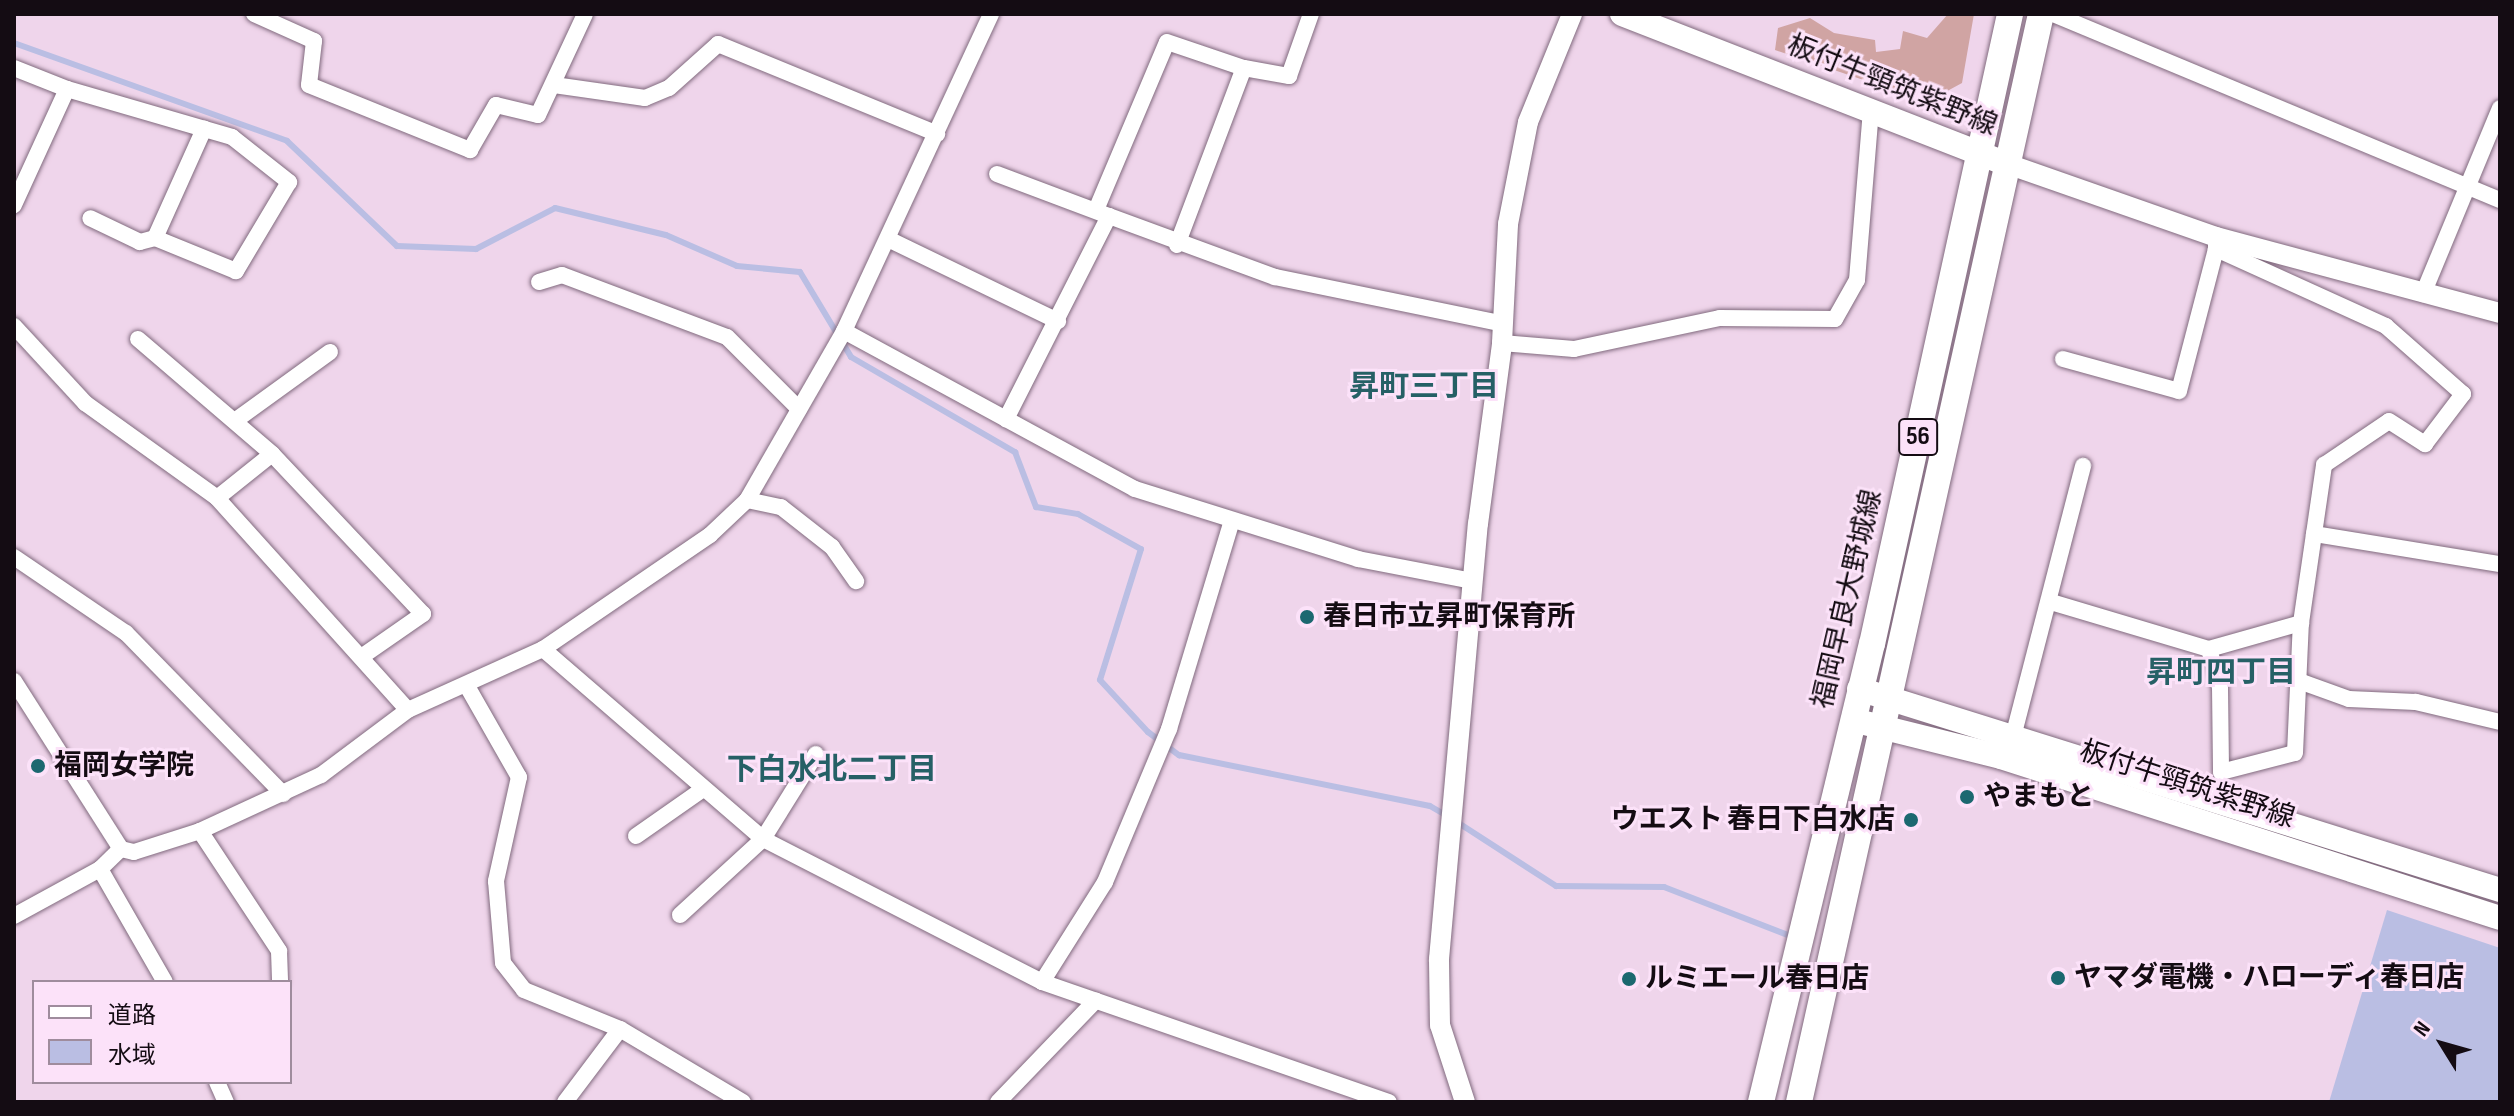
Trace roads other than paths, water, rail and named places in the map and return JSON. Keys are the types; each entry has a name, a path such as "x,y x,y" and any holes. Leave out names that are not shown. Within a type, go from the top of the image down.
{"main road":[{"name":"板付牛頸筑紫野線","path":"1622,14 1871,108 2005,163"},
{"name":"福岡早良大野城線","path":"1761,1102 1853,720 2010,14"},
{"name":"56","path":"1799,1102 1886,727 1889,698 2001,206 2005,163 2041,14"},
{"name":"板付牛頸筑紫野線","path":"1859,689 2014,733 2500,890"},
{"name":"板付牛頸筑紫野線","path":"1853,720 1886,727 2500,918"}],"street":[{"path":"254,14 314,41 309,85 470,150 496,105 538,115 585,14"},
{"path":"14,681 121,849 134,852 200,831 283,794 408,710 467,686 543,649 710,535 747,500 844,331 991,14"},
{"path":"1006,419 1058,321 1167,42 1244,68 1289,76 1311,14"},
{"path":"1465,1102 1440,1025 1439,959 1472,581 1503,334 1508,224 1528,122 1572,14"},
{"path":"2053,14 2466,191 2500,200"},
{"path":"554,85 645,98 669,88 718,44 937,134"},
{"path":"14,68 67,89 232,137 289,182 280,207 236,271 155,238 140,242 90,218"},
{"path":"1177,245 1244,68"},
{"path":"14,205 67,89"},
{"path":"997,174 1177,245 1275,277 1574,349 1720,318 1835,319 1857,280 1871,108"},
{"path":"2423,294 2500,108"},
{"path":"155,238 204,129"},
{"path":"2005,163 2216,243 2386,326 2463,394 2425,444 2389,421 2324,465 2301,623 2295,753 2221,772 2220,687 2209,649"},
{"path":"888,239 1058,321"},
{"path":"2216,243 2500,313"},
{"path":"2063,359 2179,391 2216,243"},
{"path":"539,282 562,275 727,337 799,409"},
{"path":"14,326 85,403 217,498 364,655 408,710"},
{"path":"844,331 1135,489 1358,559 1472,581"},
{"path":"138,339 272,454 423,614 364,655"},
{"path":"236,420 330,352"},
{"path":"217,498 272,454"},
{"path":"2014,733 2051,602 2083,466"},
{"path":"747,500 781,507 832,547 856,581"},
{"path":"1042,982 1105,882 1169,729 1232,520"},
{"path":"2314,534 2500,564"},
{"path":"14,557 126,633 283,794"},
{"path":"2051,602 2209,649 2301,623"},
{"path":"543,649 763,839 1042,982 1366,1098 1389,1102"},
{"path":"2299,681 2349,699 2416,702 2500,722"},
{"path":"467,686 519,777 496,881 503,963 524,990 620,1029 743,1102"},
{"path":"680,915 763,839 816,754"},
{"path":"636,836 703,789"},
{"path":"200,831 279,951 280,980"},
{"path":"14,916 100,869 121,849"},
{"path":"100,869 164,980"},
{"path":"998,1102 1096,1000"},
{"path":"565,1102 620,1029"}],"water":[{"path":"2387,910 2500,948 2500,1102 2329,1102"}],"waterway":[{"path":"14,43 287,141 397,246 476,249 555,208 666,235 737,266 800,272 851,357 1015,452 1036,507 1078,514 1141,549 1100,680 1148,732 1179,755 1430,806 1447,816"},
{"path":"1457,822 1556,886 1664,887 1793,937"}],"place":[{"name":"春日市立昇町保育所","path":"1307,617"},
{"name":"福岡女学院","path":"38,766"},
{"name":"やまもと","path":"1967,797"},
{"name":"ウエスト 春日下白水店","path":"1911,820"},
{"name":"ヤマダ電機・ハローディ春日店","path":"2058,978"},
{"name":"ルミエール春日店","path":"1629,979"}],"district":[{"name":"昇町三丁目","path":"1424,387"},
{"name":"昇町四丁目","path":"2221,673"},
{"name":"下白水北二丁目","path":"832,770"}]}
